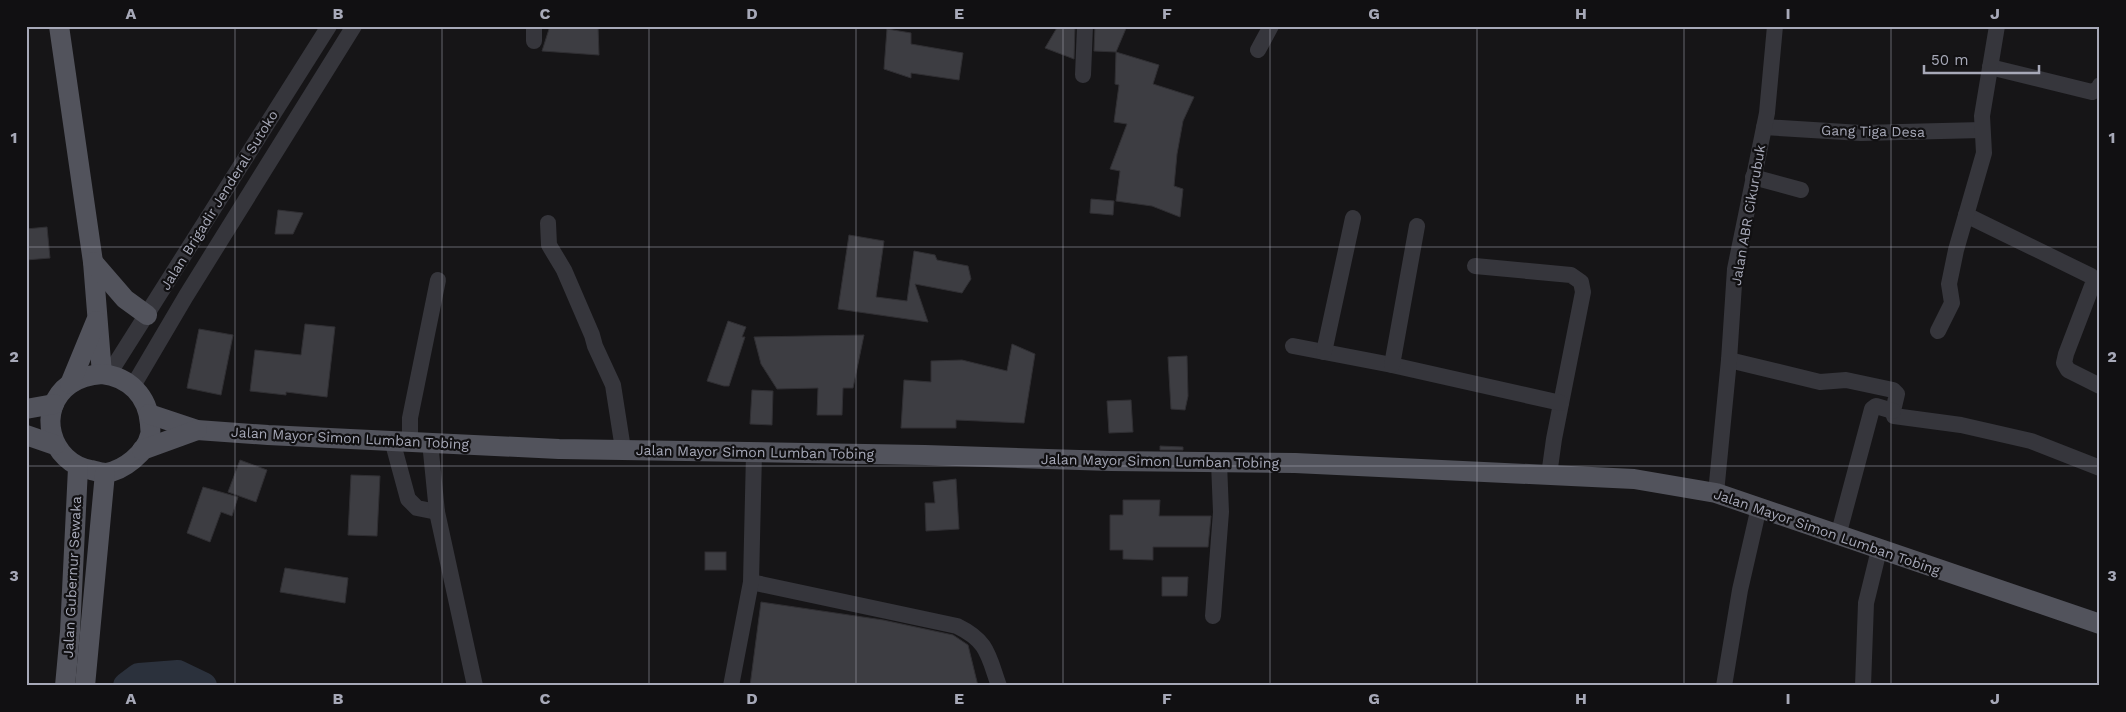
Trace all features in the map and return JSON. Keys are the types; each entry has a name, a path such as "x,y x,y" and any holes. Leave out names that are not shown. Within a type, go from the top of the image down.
{"main road":[{"path":"59,26 93,262 97,319 106,374"},
{"path":"93,262 124,299 147,315"},
{"path":"70,384 97,319"},
{"path":"106,374 122,378 133,386 143,398 149,414 150,435 142,450 125,466 105,473 78,468 65,459 55,445 50,424 54,404 70,384 85,376 106,374"},
{"path":"26,409 54,404"},
{"name":"Jalan Mayor Simon Lumban Tobing","path":"149,414 197,430 268,436 401,440 559,449 1295,464 1634,479 1716,493 2100,624"},
{"name":"Jalan Mayor Simon Lumban Tobing","path":"142,450 197,430"},
{"path":"26,436 55,445"},
{"name":"Jalan Gubernur Sewaka","path":"62,683 70,632 78,468"},
{"path":"62,683 85,680 105,473"}],"street":[{"name":"Jalan Brigadir Jenderal Sutoko","path":"106,374 147,315 329,26"},
{"path":"133,386 186,296 354,26"},
{"path":"1083,75 1085,26"},
{"path":"1258,50 1271,26"},
{"name":"Jalan ABR Cikurubuk","path":"1716,493 1729,360 1735,270 1767,113 1775,26"},
{"path":"1938,331 1952,302 1948,284 1986,147 1982,130 1982,116 1997,26"},
{"path":"1990,67 2092,92 2098,89 2100,85"},
{"name":"Gang Tiga Desa","path":"1764,127 1861,133 1982,130"},
{"path":"1753,177 1801,190"},
{"path":"1966,215 2091,276 2094,281 2066,354 2064,364 2068,370 2100,386"},
{"path":"1324,352 1353,218"},
{"path":"548,223 549,245 564,270 613,385 623,449"},
{"path":"1392,365 1417,226"},
{"path":"1475,266 1571,275 1581,282 1583,292 1549,475"},
{"path":"437,512 417,508 408,499 398,467 401,440 410,418 438,280"},
{"path":"1293,346 1392,365 1561,403"},
{"path":"1729,360 1820,382 1846,380 1871,387 1893,390 1897,394 1893,411 1894,416 1961,425 2032,441 2100,468"},
{"path":"1838,536 1872,409 1876,406 1893,411"},
{"path":"430,442 437,512 475,686"},
{"path":"731,686 751,582 754,453"},
{"path":"1213,616 1221,512 1219,463"},
{"path":"1724,686 1740,590 1759,507"},
{"path":"1863,686 1866,603 1879,550"},
{"path":"751,582 957,626 973,634 984,645 999,686"}],"building":[{"path":"550,26 598,26 599,55 542,51"},
{"path":"1058,26 1075,26 1074,59 1045,48"},
{"path":"1095,26 1127,26 1116,52 1094,51"},
{"path":"887,29 911,33 911,44 963,53 959,80 911,73 911,78 884,69"},
{"path":"1116,52 1159,65 1153,84 1194,97 1183,121 1177,154 1174,186 1183,189 1180,217 1152,206 1116,201 1120,171 1110,169 1127,124 1114,122 1119,85 1115,84"},
{"path":"1091,199 1114,201 1113,215 1090,213"},
{"path":"278,210 303,213 293,234 275,234"},
{"path":"47,227 50,258 26,260 26,229"},
{"path":"849,235 884,241 876,297 907,301 914,251 935,255 937,260 968,266 971,279 962,293 915,284 928,322 838,309"},
{"path":"728,321 746,327 742,337 745,337 729,386 724,386 707,381"},
{"path":"305,324 335,327 327,397 286,392 286,395 250,391 255,350 301,355"},
{"path":"199,329 233,335 221,395 187,388"},
{"path":"864,335 853,388 843,388 842,415 817,415 818,388 777,389 761,364 754,337"},
{"path":"1012,344 1035,354 1024,423 956,420 956,428 901,428 904,380 931,382 931,361 962,360 1007,371"},
{"path":"1187,356 1188,396 1185,410 1171,409 1168,357"},
{"path":"752,390 773,391 772,425 750,424"},
{"path":"1131,400 1133,432 1109,433 1107,401"},
{"path":"1160,446 1183,447 1183,450 1160,450"},
{"path":"240,460 267,470 256,502 228,492"},
{"path":"351,475 380,476 377,536 348,535"},
{"path":"956,479 959,529 926,531 925,503 935,503 933,482"},
{"path":"203,487 238,497 232,516 221,512 210,542 187,533"},
{"path":"1123,500 1160,500 1159,516 1211,516 1208,547 1153,547 1153,560 1123,559 1123,550 1110,550 1110,515 1123,515"},
{"path":"705,552 726,552 726,570 705,570"},
{"path":"285,568 348,578 345,603 280,592"},
{"path":"1162,577 1188,577 1187,596 1162,596"},
{"path":"761,602 883,620 953,635 968,645 978,686 750,686"}],"waterway":[{"path":"127,686 139,677 178,674 203,686"}]}
